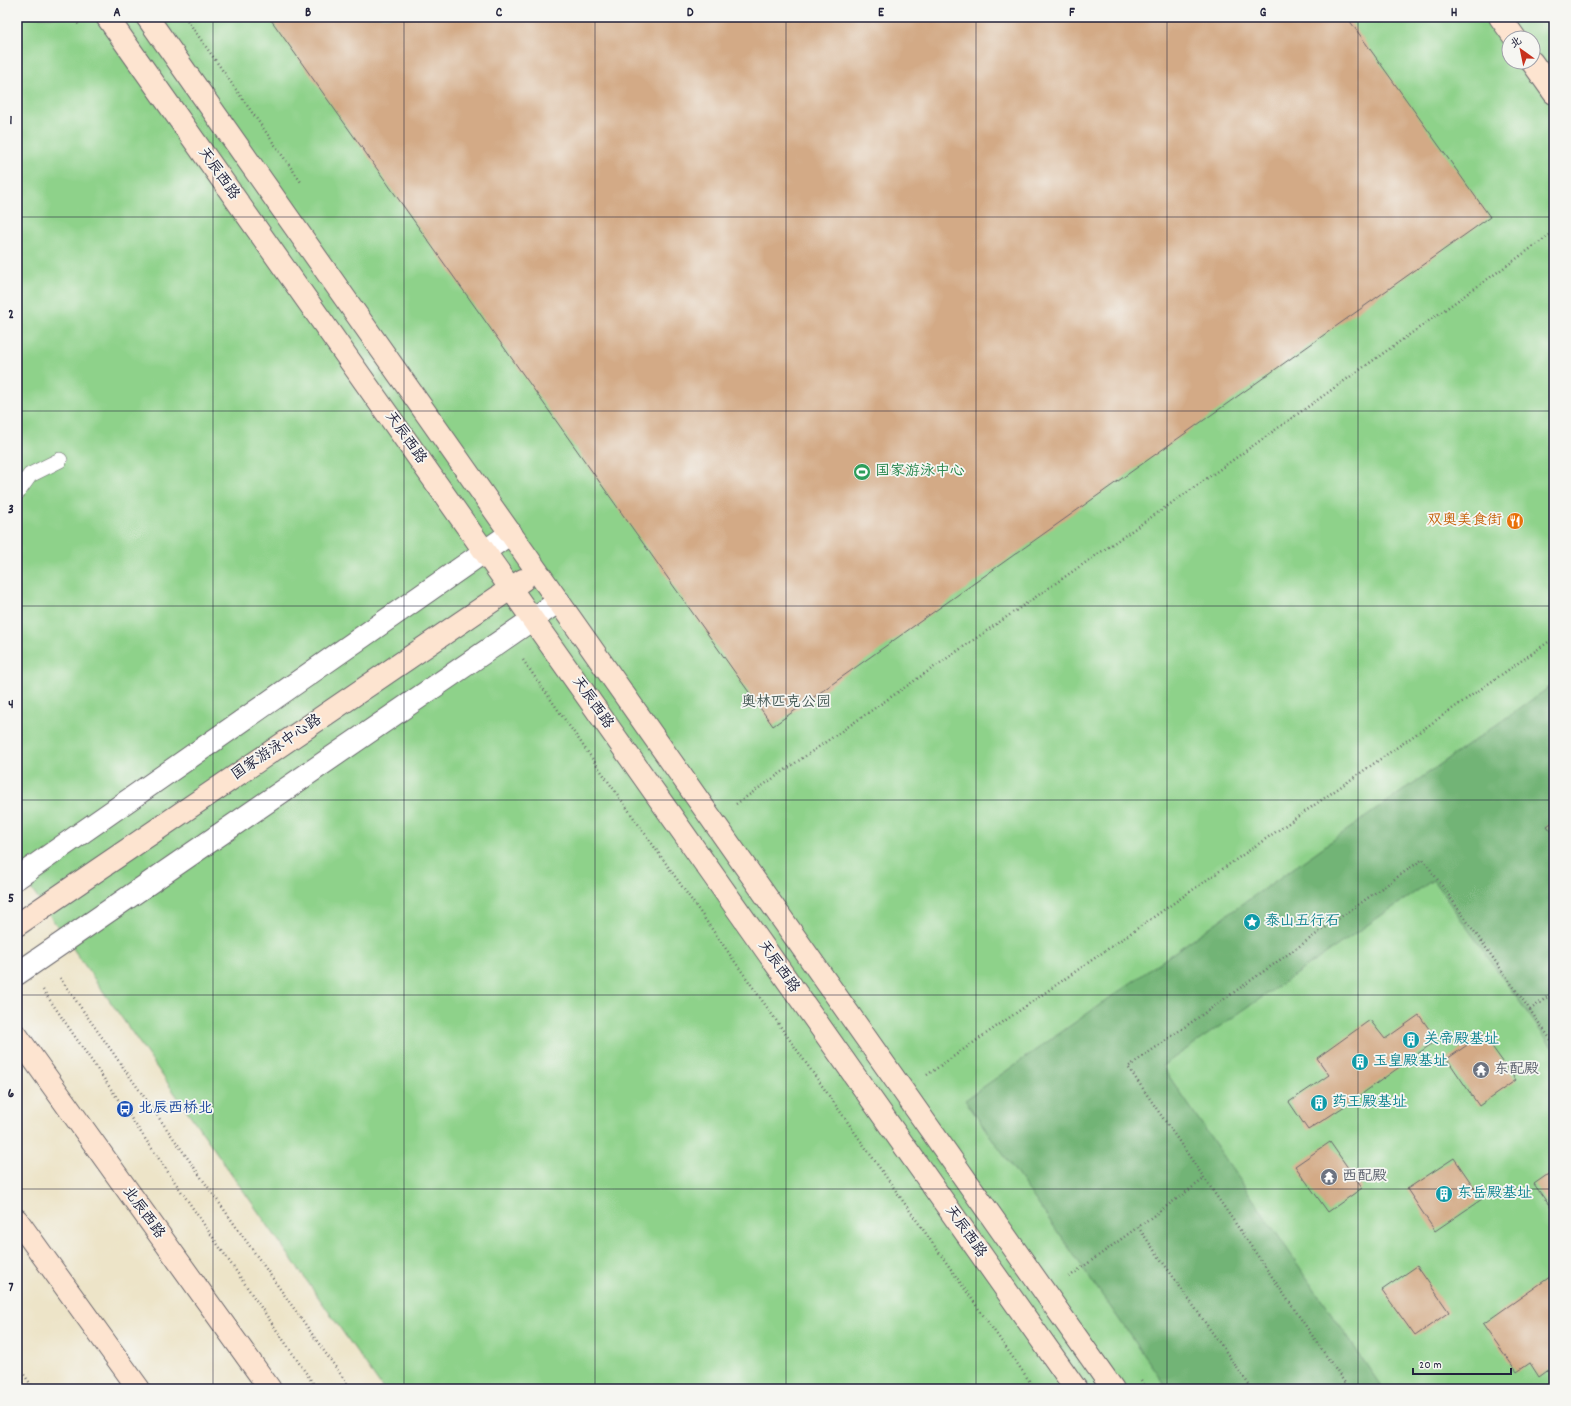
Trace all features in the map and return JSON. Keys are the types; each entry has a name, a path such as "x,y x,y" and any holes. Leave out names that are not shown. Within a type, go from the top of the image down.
{"street":[{"name":"天辰西路","path":"107,17 1076,1389"},
{"name":"天辰西路","path":"147,17 1113,1389"},
{"path":"1500,17 1509,30"},
{"path":"1538,70 1554,93"},
{"path":"17,878 511,533"},
{"name":"国家游泳中心路","path":"17,925 537,570"},
{"path":"17,974 559,602"},
{"name":"北辰西路","path":"17,1036 270,1389"},
{"path":"17,1220 139,1389"}],"lane":[{"path":"17,493 30,475 60,460"}],"path":[{"path":"73,17 82,29"},
{"path":"736,804 1192,489 1554,232"},
{"path":"508,637 1035,1389"},
{"path":"926,1075 1554,638"},
{"path":"1349,1389 1128,1067 1423,859 1554,1044"},
{"path":"43,956 351,1389"},
{"path":"57,978 96,1029 351,1389"},
{"path":"40,986 317,1389"},
{"path":"1530,1010 1554,992"},
{"path":"1069,1277 1204,1179"},
{"path":"1138,1227 1252,1389"},
{"path":"17,1365 34,1389"}],"green space":[{"name":"奥林匹克公园","path":"17,17 1554,17 1554,1389 383,1389 17,869"},
{"path":"1554,684 1554,1050 1433,880 1162,1066 1383,1389 1168,1389 965,1100"}],"building":[{"name":"国家游泳中心","path":"269,17 1347,17 1490,217 773,726"},
{"path":"1554,821 1554,835 1547,826"},
{"path":"1419,1015 1437,1040 1348,1104 1308,1130 1289,1102 1329,1075 1317,1058 1370,1020 1385,1039"},
{"name":"东配殿","path":"1483,1034 1516,1080 1479,1106 1447,1059"},
{"name":"西配殿","path":"1330,1142 1362,1188 1328,1212 1295,1166"},
{"name":"东岳殿基址","path":"1454,1158 1482,1199 1435,1231 1407,1189"},
{"path":"1554,1170 1554,1212 1534,1184"},
{"path":"1417,1266 1449,1312 1415,1336 1382,1290"},
{"path":"1554,1274 1554,1366 1539,1377 1530,1363 1517,1372 1483,1324"}],"place":[{"name":"国家游泳中心","path":"862,472"},
{"name":"双奥美食街","path":"1515,521"},
{"name":"泰山五行石","path":"1252,922"},
{"name":"关帝殿基址","path":"1411,1040"},
{"name":"玉皇殿基址","path":"1360,1062"},
{"name":"东配殿","path":"1481,1070"},
{"name":"药王殿基址","path":"1319,1103"},
{"name":"北辰西桥北","path":"125,1109"},
{"name":"西配殿","path":"1329,1177"},
{"name":"东岳殿基址","path":"1444,1194"}]}
